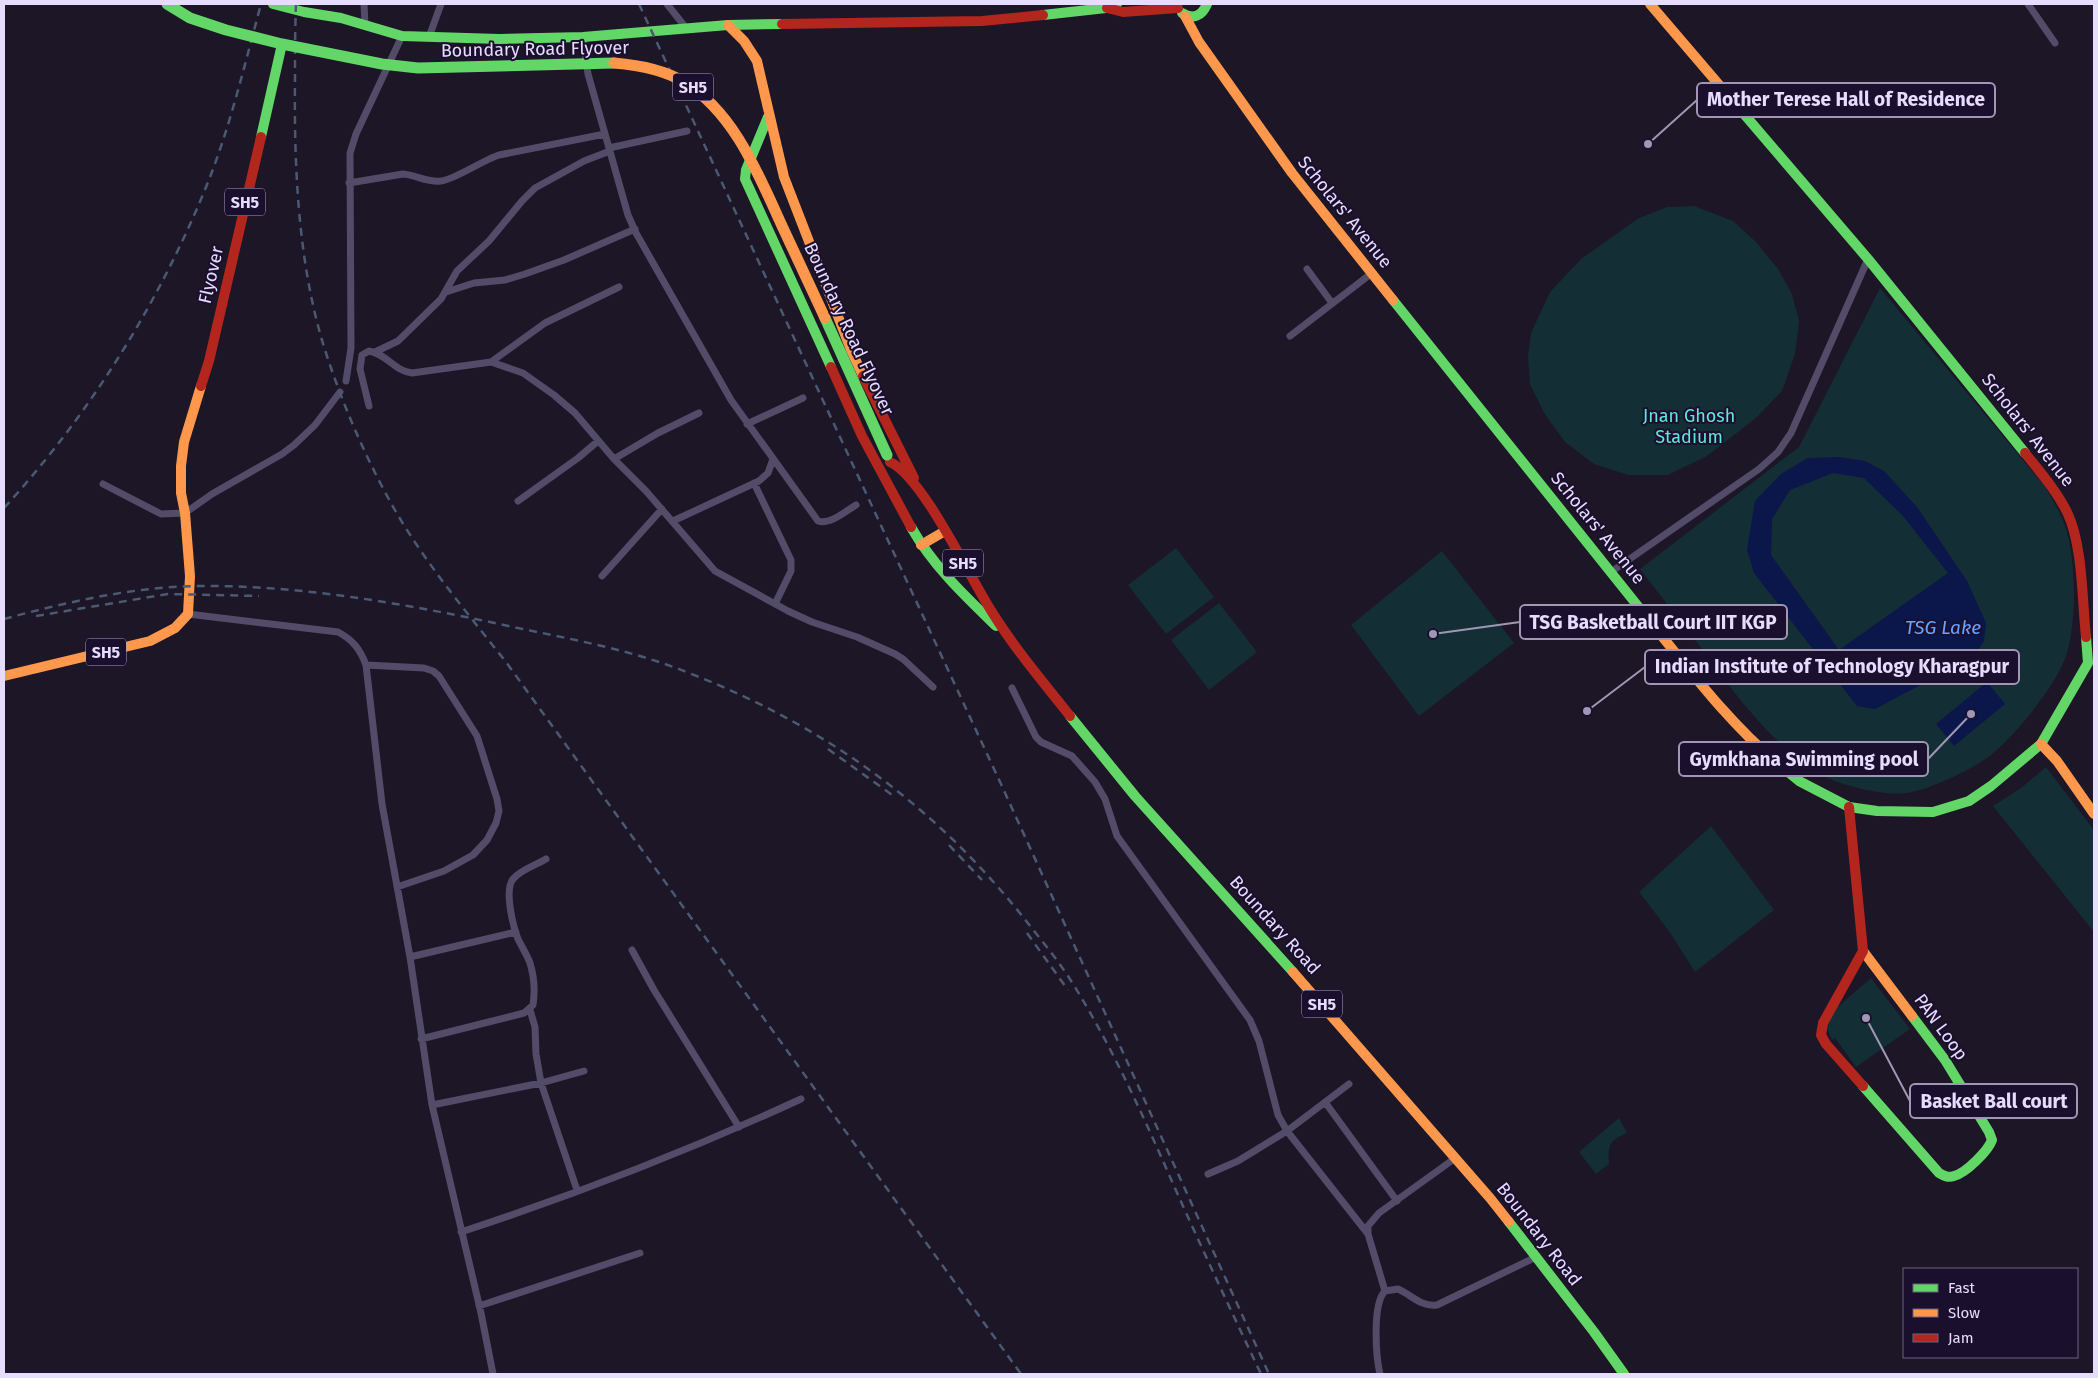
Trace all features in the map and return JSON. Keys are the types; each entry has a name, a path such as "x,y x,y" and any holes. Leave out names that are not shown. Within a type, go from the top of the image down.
{"main road":[{"name":"Boundary Road Flyover","path":"168,4 190,18 226,30 282,44 382,64 418,68 616,62 639,65 668,74 693,88 715,107 734,133 752,166 824,316 888,458 899,466 916,485"},
{"path":"273,4 365,25 402,36 500,39 582,37 728,25 982,21 1106,8 1117,4"},
{"path":"1106,8 1123,12 1180,9 1194,18 1206,10 1207,4"},
{"name":"Scholars' Avenue","path":"1180,9 1193,34 1292,173 1683,662 1731,718 1760,748 1799,781 1849,807 1877,811 1933,812 1969,801 1992,786 2040,744 2091,663 2078,550 2068,514 2054,489 1868,259 1650,4"},
{"path":"728,25 744,41 757,60 768,117 784,177 851,350 910,468 916,485"},
{"name":"Flyover","path":"185,513 181,484 184,442 209,361 282,44"},
{"name":"Boundary Road","path":"768,117 746,170 748,187 854,419 887,485 921,545 955,586 1011,641"},
{"path":"887,485 888,458"},
{"name":"Boundary Road","path":"916,485 1011,641 1135,796 1332,1016 1454,1159 1490,1198 1594,1332 1624,1374"},
{"name":"SH5","path":"4,676 150,641 175,628 188,614 190,576 185,513"},
{"path":"921,545 945,530"},
{"path":"2040,744 2057,761 2094,814"},
{"path":"1849,807 1863,951"},
{"name":"PAN Loop","path":"1863,951 1945,1060 1990,1132 1992,1140 1989,1148 1956,1176 1947,1176 1939,1173 1826,1044 1821,1035 1823,1024 1863,951"}],"street":[{"path":"364,4 365,25"},
{"path":"429,37 441,4"},
{"path":"667,4 686,28"},
{"path":"2028,4 2055,44"},
{"path":"346,381 351,348 350,153 356,134 402,36"},
{"path":"582,37 588,74 628,215 707,359 747,424 818,521 822,523 828,521 856,505"},
{"path":"376,352 402,338 446,292 457,272 489,241 535,188 609,149 687,131"},
{"path":"349,183 403,174 434,181 443,181 484,160 515,150 605,134"},
{"path":"446,292 474,283 505,280 525,274 564,260 635,229"},
{"path":"1611,572 1752,474 1778,452 1791,433 1868,259"},
{"path":"1307,268 1332,303"},
{"path":"1290,336 1372,273"},
{"path":"491,362 545,323 619,287"},
{"path":"369,406 361,380 360,361 366,352 376,352 384,356 397,369 412,373 491,362 523,373 575,413 614,459 673,521 715,571 812,622 857,637 894,654 903,659 933,688"},
{"path":"103,484 161,514 185,513 212,494 282,454 294,445 315,425 340,392"},
{"path":"747,424 803,398"},
{"path":"614,459 658,433 699,413"},
{"path":"518,501 598,441"},
{"path":"673,521 754,483 768,473 773,459"},
{"path":"754,483 791,560 791,571 775,604"},
{"path":"602,576 662,509"},
{"path":"188,614 338,632 349,638 356,645 366,665 382,804 410,957 432,1105 493,1374"},
{"path":"366,665 424,668 439,676 476,736 499,811 496,823 487,840 473,855 444,871 397,887"},
{"path":"1012,688 1036,738 1072,756 1095,782 1105,799 1116,836 1250,1020 1259,1041 1278,1115 1287,1131 1368,1234"},
{"path":"421,1039 530,1010 534,998 531,968 516,932 509,896 512,880 546,859"},
{"path":"410,957 516,932"},
{"path":"632,950 654,990 739,1127"},
{"path":"530,1010 535,1027 536,1054 541,1083 577,1190"},
{"path":"432,1105 541,1083 584,1071"},
{"path":"1208,1174 1238,1161 1287,1131 1349,1084"},
{"path":"461,1232 529,1210 577,1190 677,1154 801,1099"},
{"path":"1325,1102 1397,1201"},
{"path":"1385,1291 1368,1234 1368,1226 1372,1219 1454,1159"},
{"path":"479,1306 640,1253"},
{"path":"1380,1374 1376,1353 1378,1302 1385,1291 1398,1289 1417,1302 1428,1306 1438,1305 1536,1257"}],"green space":[{"name":"Jnan Ghosh Stadium","path":"1694,206 1733,221 1757,243 1778,269 1792,294 1799,321 1795,354 1782,391 1756,418 1707,456 1668,475 1628,475 1594,464 1565,442 1544,413 1530,384 1528,356 1531,333 1550,292 1581,259 1639,218 1667,207"},
{"path":"1880,288 2046,488 2067,532 2071,548 2074,585 2073,622 2067,653 2062,666 2044,696 2020,726 1995,752 1967,770 1925,788 1898,794 1866,790 1834,781 1807,766 1789,752 1772,736 1725,681 1640,569 1799,447"},
{"path":"1176,548 1214,597 1166,634 1128,585"},
{"path":"1442,551 1514,643 1419,716 1351,625"},
{"path":"1219,603 1257,652 1209,690 1171,640"},
{"path":"2046,767 2094,830 2094,932 1993,806 2021,788"},
{"path":"1711,826 1774,910 1695,972 1669,931 1639,892"},
{"path":"1871,978 1910,1029 1856,1067 1835,1038 1832,1040 1826,1027 1834,1010"},
{"path":"1619,1118 1627,1133 1613,1141 1609,1152 1609,1164 1596,1174 1579,1152"}],"water":[{"name":"TSG Lake","path":"1839,457 1865,461 1884,471 1917,507 1967,581 1986,623 1984,641 1973,657 1875,709 1857,706 1754,573 1747,550 1755,501 1781,474 1808,458","holes":["1833,473 1864,478 1903,516 1948,573 1839,650 1771,555 1772,519 1790,490"]},
{"path":"1987,682 2005,704 1954,746 1936,724"}],"railway":[{"path":"4,508 35,473 92,398 142,319 164,277 185,235 213,169 235,99 261,4"},
{"path":"296,4 295,147 303,250 309,284 325,350 340,392 356,433 385,493 408,532 434,570 506,662 1021,1374"},
{"path":"639,4 1001,784 1269,1374"},
{"path":"4,619 100,596 173,587 235,586 345,596 454,615 616,649 640,656 689,673 738,694 785,717 830,743 872,772 913,804 952,839 988,876 1023,917 1068,976 1099,1029 1127,1083 1261,1374"},
{"path":"36,616 168,594 259,596"},
{"path":"828,749 895,797"},
{"path":"949,845 982,880"},
{"path":"1027,933 1068,990"}],"traffic: fast":[{"path":"167,4 190,18 226,30 282,44 382,64 418,68 614,63"},
{"path":"273,4 304,12 341,18 402,36 499,39 583,37 728,25 782,24"},
{"path":"1043,15 1106,8 1117,4"},
{"path":"1182,13 1197,16 1207,4"},
{"path":"261,137 282,44"},
{"path":"1738,107 1868,259 2025,453"},
{"path":"768,117 746,170 745,179 831,367"},
{"path":"1393,300 1641,610"},
{"path":"825,318 887,455"},
{"path":"911,527 939,568 996,626"},
{"path":"1782,767 1799,781 1849,807 1877,811 1933,812 1969,801 1991,786 2041,744 2088,663 2086,637"},
{"path":"1070,716 1135,796 1293,972"},
{"path":"1863,1086 1939,1173 1943,1175 1950,1177 1959,1174 1976,1161 1990,1145 1992,1140 1989,1132 1945,1060 1912,1016"},
{"path":"1509,1222 1624,1374"}],"traffic: slow":[{"path":"1650,4 1738,107"},
{"path":"1185,16 1199,42 1292,173 1393,300"},
{"path":"728,25 744,41 757,61 784,177 851,350 863,376"},
{"path":"614,63 650,68 668,74 684,82 702,95 718,111 744,147 755,167 825,318"},
{"path":"4,676 150,641 175,628 188,614 190,576 185,513 181,493 181,466 184,442 201,386"},
{"path":"921,545 945,531"},
{"path":"1641,610 1725,712 1743,732 1782,767"},
{"path":"2041,744 2057,761 2094,814"},
{"path":"1863,951 1912,1016"},
{"path":"1293,972 1509,1222"}],"traffic: jam":[{"path":"1107,8 1123,12 1178,8"},
{"path":"782,24 982,21 1043,15"},
{"path":"201,386 209,361 261,137"},
{"path":"831,367 862,436 911,527"},
{"path":"863,376 914,478"},
{"path":"2025,453 2058,496 2072,525 2079,556 2086,637"},
{"path":"890,462 903,471 917,487 945,530 1001,626 1070,716"},
{"path":"1849,807 1863,951 1823,1023 1821,1035 1826,1044 1863,1086"}],"place":[{"name":"Mother Terese Hall of Residence","path":"1648,144"},
{"name":"TSG Basketball Court IIT KGP","path":"1433,634"},
{"name":"Indian Institute of Technology Kharagpur","path":"1587,711"},
{"name":"Gymkhana Swimming pool","path":"1971,714"},
{"name":"Basket Ball court","path":"1866,1018"}]}
